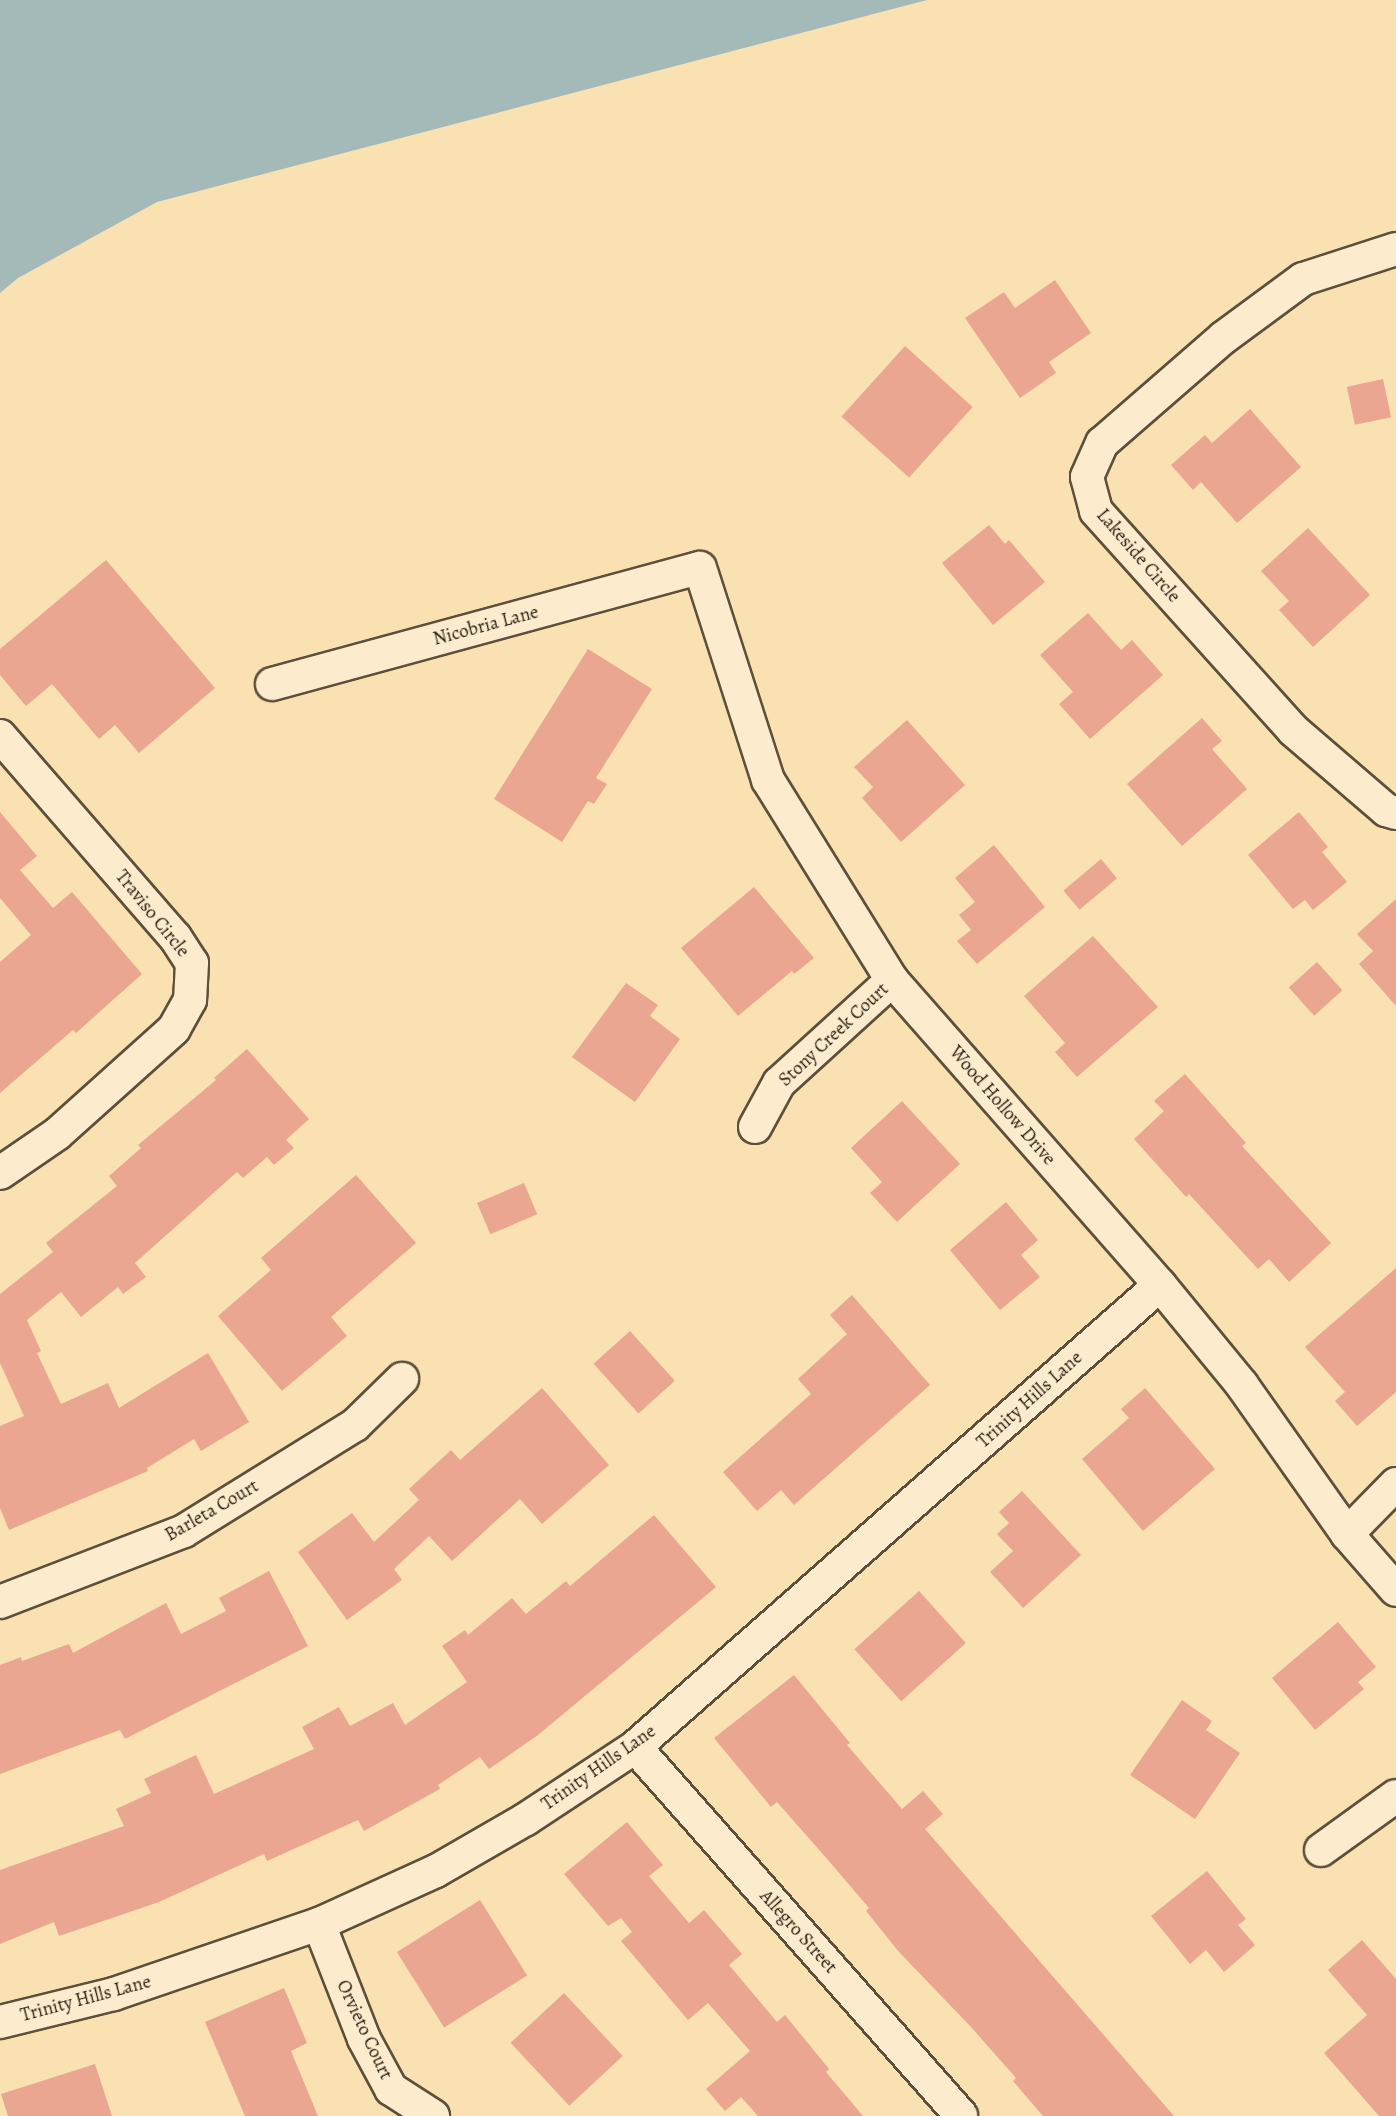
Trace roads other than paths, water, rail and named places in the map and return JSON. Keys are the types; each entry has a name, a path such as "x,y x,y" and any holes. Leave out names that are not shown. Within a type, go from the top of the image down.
{"street":[{"name":"Lakeside Circle","path":"1396,249 1303,279 1233,331 1102,443 1087,477 1096,511 1293,730 1386,810 1396,813"},
{"name":"Nicobria Lane","path":"272,684 700,568"},
{"name":"Wood Hollow Drive","path":"700,568 768,780 892,980 1160,1285 1242,1385 1347,1534 1396,1590"},
{"name":"Traviso Circle","path":"0,736 175,937 192,963 190,1000 174,1029 57,1134 0,1173"},
{"name":"Stony Creek Court","path":"755,1127 779,1083 892,980"},
{"name":"Trinity Hills Lane","path":"0,2022 114,1994 318,1924 436,1871 526,1819 635,1747 1160,1285"},
{"name":"Barleta Court","path":"0,1602 184,1531 355,1425 402,1380"},
{"path":"1347,1534 1396,1484"},
{"name":"Allegro Street","path":"635,1747 961,2116"},
{"path":"1321,1850 1396,1796"},
{"name":"Orvieto Court","path":"318,1924 364,2039 391,2089 433,2116"}],"water":[{"path":"0,0 927,0 157,202 18,278 0,293"}]}
